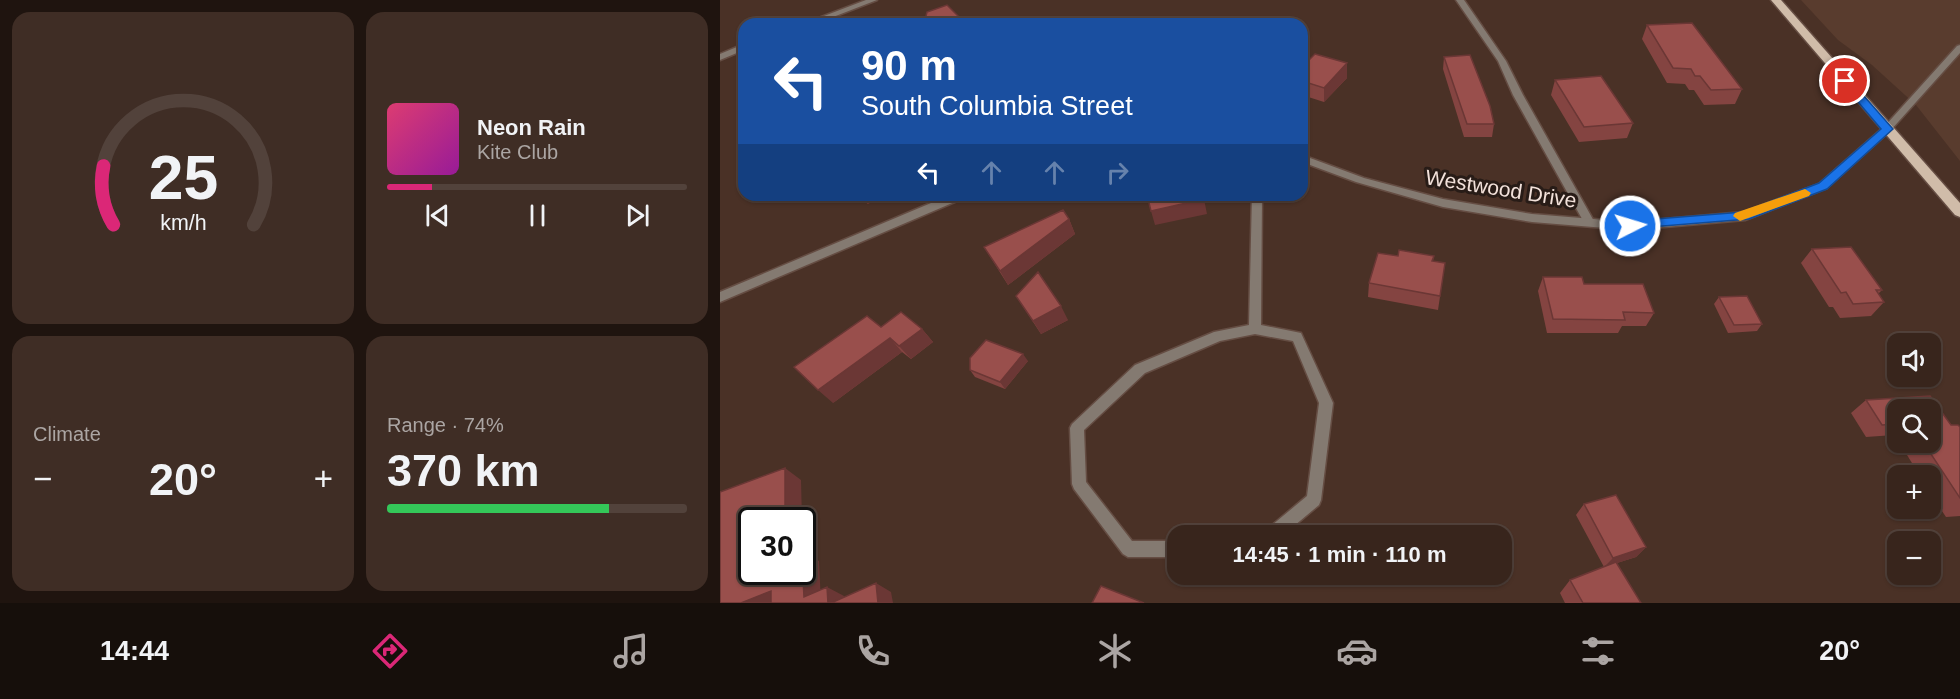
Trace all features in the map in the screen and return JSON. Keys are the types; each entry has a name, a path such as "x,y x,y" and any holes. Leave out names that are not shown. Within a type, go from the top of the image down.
{"main road":[{"path":"1776,0 1960,212"}],"street":[{"path":"824,18 873,0"},
{"path":"1460,0 1502,61 1518,95 1590,223"},
{"name":"Westwood Drive","path":"1308,160 1360,180 1443,203 1532,218 1630,226 1744,216 1823,186 1887,129 1960,48"},
{"path":"720,57 738,50"},
{"path":"720,297 946,201"},
{"path":"1256,328 1257,201"},
{"path":"1167,549 1128,549 1078,484 1077,428 1140,369 1218,336 1256,328 1297,337 1326,403 1314,500 1283,525"}],"shaded area":[{"path":"1801,0 1960,0 1960,161 1916,105 1872,65 1838,40"}],"building":[{"path":"947,5 960,18 926,18 927,12"},
{"path":"1692,23 1742,89 1711,90 1700,76 1695,76 1691,69 1673,68 1647,25"},
{"path":"1315,54 1347,63 1324,88 1308,83 1308,61"},
{"path":"1470,55 1490,106 1494,124 1467,124 1444,57"},
{"path":"1601,76 1633,123 1584,127 1555,80"},
{"path":"1148,201 1195,201 1151,211"},
{"path":"1063,210 1069,219 1000,271 984,247"},
{"path":"1851,247 1882,290 1876,290 1884,302 1853,304 1846,292 1841,293 1812,249"},
{"path":"1399,250 1434,256 1432,261 1445,263 1440,296 1369,283 1378,253 1398,256"},
{"path":"1038,272 1061,306 1033,321 1016,296"},
{"path":"1543,277 1582,277 1584,284 1643,284 1654,313 1623,312 1625,320 1553,319"},
{"path":"1747,296 1762,324 1734,325 1719,297"},
{"path":"901,312 922,329 899,346 890,338 818,390 794,367 867,316 881,327"},
{"path":"986,340 1023,354 1000,382 970,370 970,358"},
{"path":"1930,396 1932,399 1887,399 1887,425 1882,425 1866,400"},
{"path":"1941,411 1951,425 1960,427 1960,498 1941,469 1941,465 1938,465 1930,453 1941,453"},
{"path":"785,468 785,507 738,507 738,585 803,585 804,597 827,587 828,603 771,603 771,591 741,603 720,603 720,492"},
{"path":"1616,495 1646,547 1613,558 1584,504"},
{"path":"1616,562 1641,603 1583,603 1570,580"},
{"path":"876,583 878,603 831,603"},
{"path":"1101,586 1144,603 1092,603"}],"slow traffic":[{"path":"1740,216 1805,193"}],"route":[{"path":"1630,226 1744,216 1823,186 1887,129 1845,81"}]}
